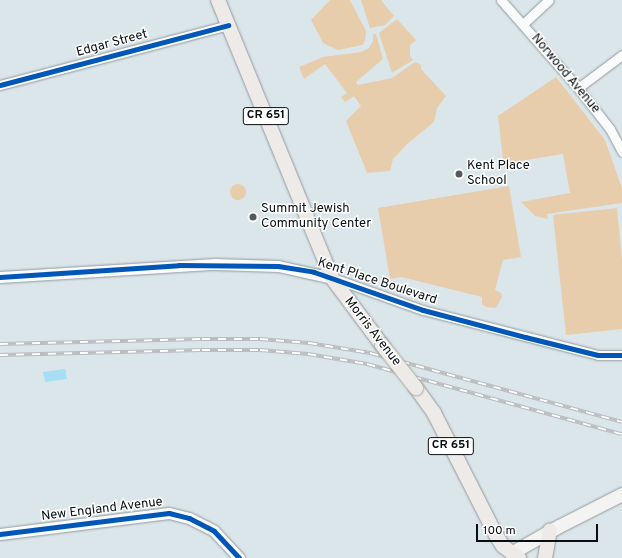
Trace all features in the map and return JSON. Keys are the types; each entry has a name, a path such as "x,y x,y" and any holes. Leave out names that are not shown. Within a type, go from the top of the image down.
{"main road":[{"name":"Morris Avenue","path":"218,0 332,278 434,412 496,535 512,556"},
{"path":"512,556 550,530 622,494"},
{"path":"545,558 550,530"}],"street":[{"name":"Norwood Avenue","path":"501,0 578,88 610,129 622,152"},
{"path":"523,24 549,0"},
{"name":"Edgar Street","path":"0,85 228,24"},
{"path":"578,88 622,55"},
{"name":"Kent Place Boulevard","path":"0,277 215,264 278,266 332,278 423,310 598,355 622,355"},
{"name":"New England Avenue","path":"0,534 156,513 174,513 189,518 214,531 239,558"}],"shaded area":[{"path":"330,0 350,0 366,31 365,41 362,45 338,50 323,43 311,20"},
{"path":"361,0 381,0 394,16 385,25 370,28"},
{"path":"397,19 416,40 410,45 410,56 413,60 392,73 379,33"},
{"path":"373,34 376,34 383,59 356,82 358,85 392,78 415,62 421,65 421,69 446,96 437,108 434,122 407,144 393,159 390,171 367,173 346,121 361,106 354,96 345,102 341,97 347,93 325,64 304,79 299,67 323,57 361,52 369,48 373,41"},
{"path":"556,77 605,140 622,188 622,203 547,214 548,219 535,216 521,202 570,193 563,154 514,162 504,168 498,116"},
{"path":"238,184 244,186 246,192 244,198 238,200 232,198 230,192 232,186"},
{"path":"509,186 521,257 503,260 495,290 501,293 502,297 496,308 486,307 482,304 482,297 401,277 390,279 378,208"},
{"path":"617,208 622,260 622,329 566,335 553,215"}],"water":[{"path":"65,369 67,379 45,382 43,372"}],"railway":[{"path":"0,344 202,339 260,339 309,343 370,353 622,422"},
{"path":"0,355 202,350 260,350 308,354 367,364 622,434"}],"cycle path":[{"path":"0,85 228,25"},
{"path":"0,277 179,265 278,266 314,272 423,310 525,337 598,355 622,355"},
{"path":"0,534 169,513 189,518 214,531 239,558"}],"place":[{"name":"Kent Place School","path":"459,174"},
{"name":"Summit Jewish Community Center","path":"253,217"}]}
